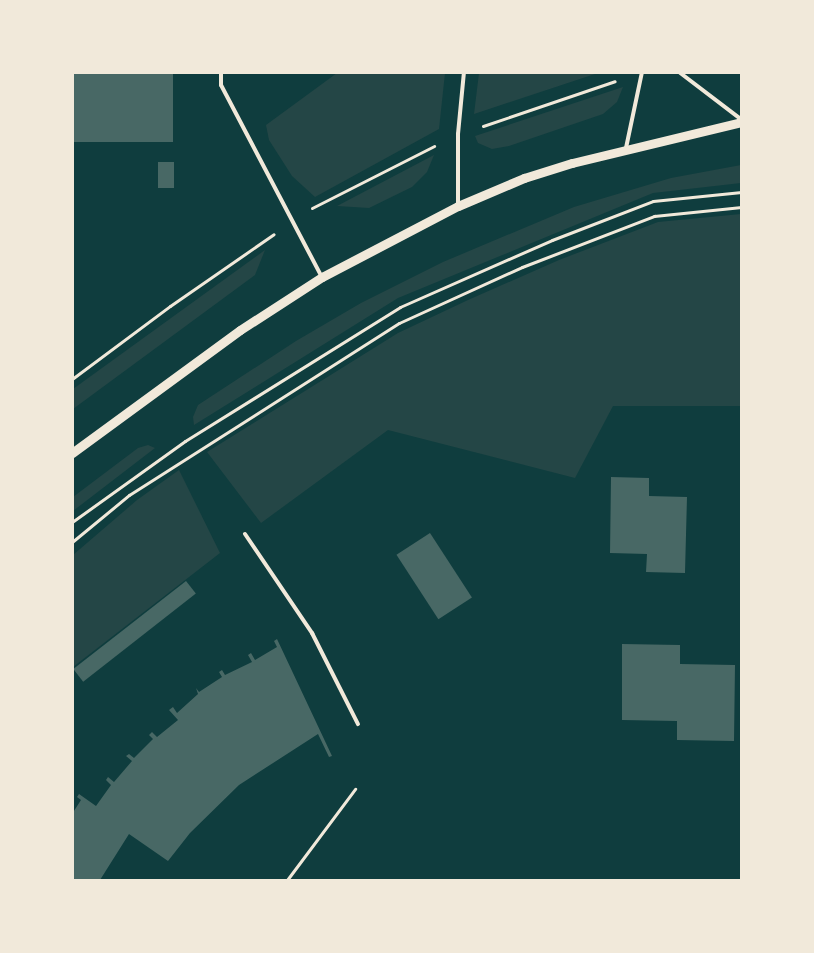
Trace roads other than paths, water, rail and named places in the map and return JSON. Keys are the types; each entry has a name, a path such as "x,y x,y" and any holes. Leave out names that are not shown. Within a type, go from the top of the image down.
{"street":[{"path":"72,453 160,386 322,277 458,206 524,178 626,148 742,121"}],"lane":[{"path":"221,72 221,85 322,277"},
{"path":"458,206 458,134 464,72"},
{"path":"626,148 642,72"},
{"path":"679,72 742,121"},
{"path":"245,534 312,633 358,724"}]}
